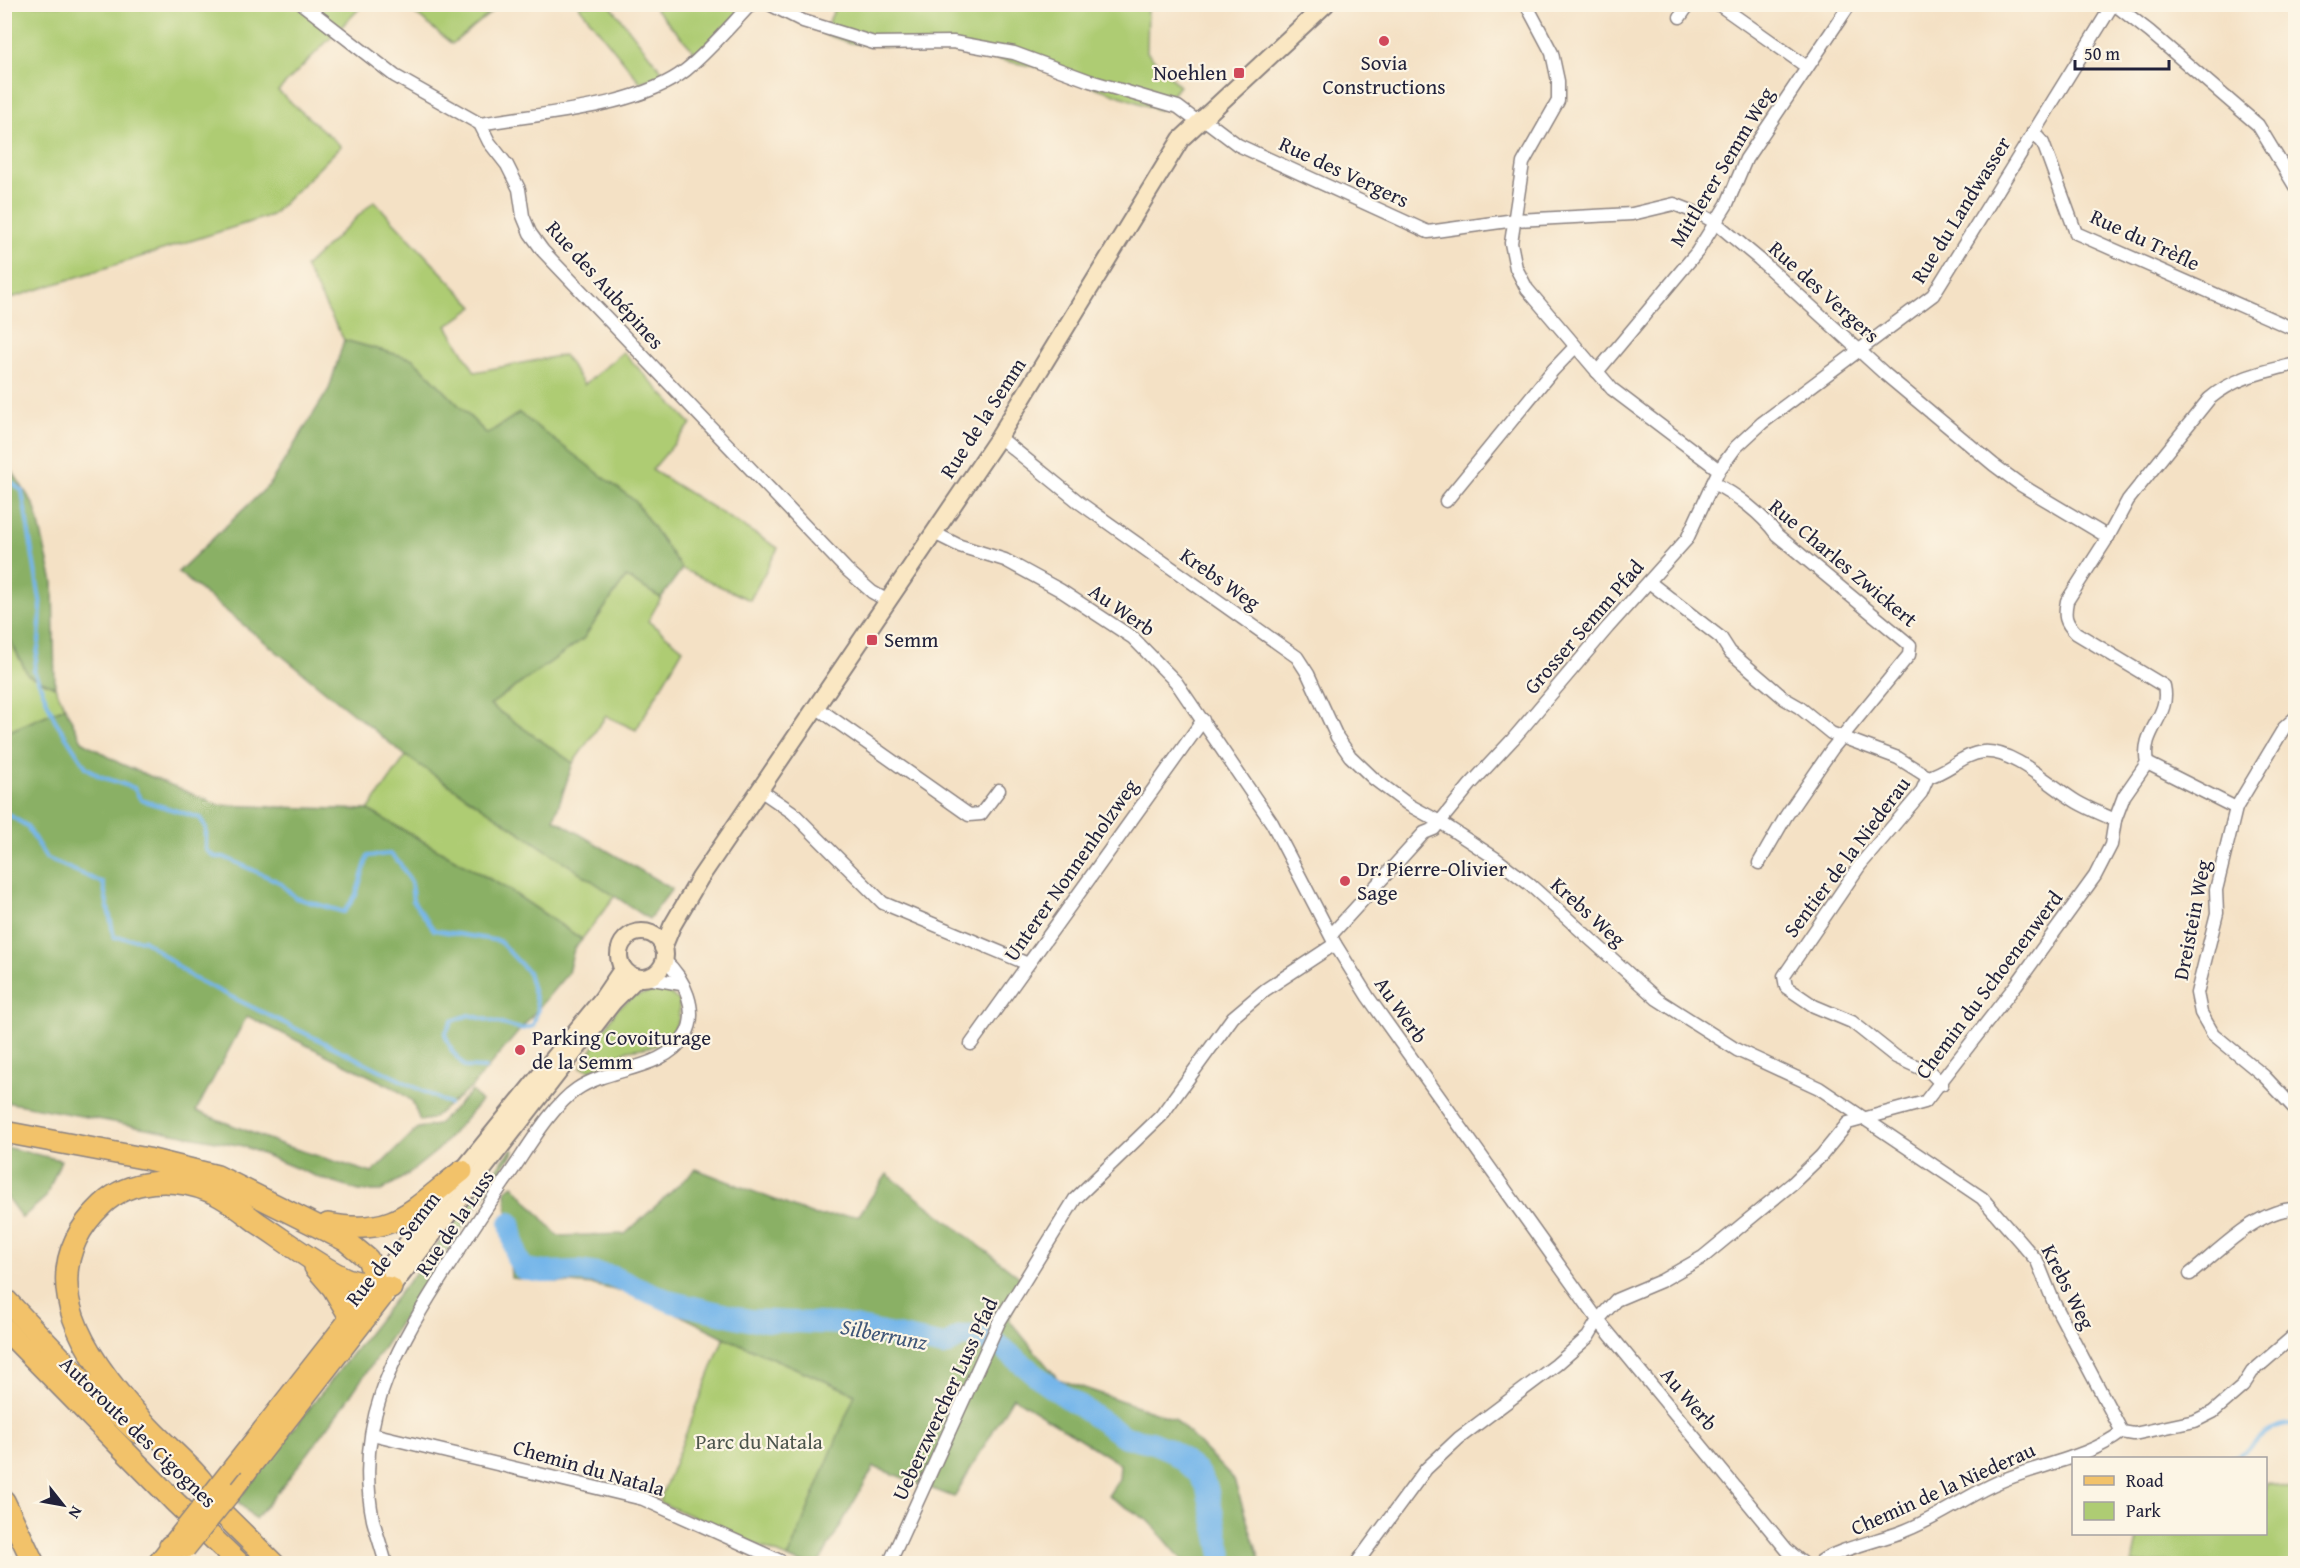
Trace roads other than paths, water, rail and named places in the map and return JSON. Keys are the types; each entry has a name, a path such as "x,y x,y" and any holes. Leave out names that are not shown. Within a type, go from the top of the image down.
{"highway":[{"path":"4,1132 148,1159 217,1176 345,1240 368,1259 383,1290"},
{"path":"313,1222 351,1228 378,1227 399,1220 462,1172"},
{"path":"220,1511 201,1480 142,1421 82,1343 68,1302 67,1273 74,1244 87,1220 108,1200 151,1182 179,1182 210,1191 345,1278 383,1290"},
{"path":"288,1243 333,1288 350,1317"},
{"name":"Autoroute des Cigognes","path":"4,1298 81,1379 274,1563"},
{"name":"Autoroute des Cigognes","path":"4,1328 152,1480 240,1563"},
{"path":"4,1501 34,1563"}],"main road":[{"name":"Rue de la Semm","path":"664,954 672,926 700,878 999,437 1181,139 1326,4"},
{"name":"Rue de la Semm","path":"648,933 667,917 700,878"},
{"path":"648,933 660,941 664,954 658,971 642,978 623,968 619,955 622,943 633,934 648,933"},
{"name":"Rue de la Semm","path":"176,1552 234,1465 350,1317 383,1290 462,1172 602,999 623,968"},
{"name":"Rue de la Semm","path":"176,1552 232,1492 383,1290 613,1002 642,978"},
{"path":"156,1563 176,1552"}],"street":[{"path":"302,4 395,76 480,124 602,104 660,86 686,70 751,4"},
{"name":"Rue des Vergers","path":"769,4 803,21 874,43 953,42 1014,52 1090,81 1178,107 1238,145 1428,232 1515,220 1632,214 1674,204 1716,223 1861,351 2021,485 2108,537"},
{"path":"1526,4 1552,53 1558,81 1558,100 1523,163 1511,243 1516,268 1527,288 1612,389 1719,470"},
{"path":"1680,17 1689,4"},
{"path":"1718,4 1807,67"},
{"name":"Mittlerer Semm Weg","path":"1597,372 1697,252 1716,223 1744,162 1850,4"},
{"path":"2114,4 2258,125 2295,188"},
{"name":"Rue du Landwasser","path":"1719,470 1736,447 1762,423 1933,295 2114,4"},
{"name":"Rue des Aubépines","path":"480,124 489,142 507,165 519,189 523,216 530,233 543,251 846,569 872,592 888,601"},
{"name":"Rue du Trèfle","path":"2033,132 2043,143 2076,233 2295,330"},
{"path":"1446,501 1553,370 1575,347"},
{"path":"2236,808 2147,763 2146,740 2165,706 2167,696 2164,686 2076,633 2067,624 2065,612 2067,601 2108,537 2128,500 2207,401 2224,386 2243,376 2295,364"},
{"name":"Krebs Weg","path":"999,437 1080,503 1297,657 1308,674 1337,737 1350,756 1409,805 1440,822 1529,884 1657,999 1737,1050 1819,1088 1982,1198 2037,1260 2054,1303 2122,1432"},
{"name":"Grosser Semm Pfad","path":"1333,940 1424,834 1434,829 1470,784 1513,739 1688,539 1719,470"},
{"name":"Rue Charles Zwickert","path":"1713,483 1770,525 1777,535 1910,645 1909,655 1840,738"},
{"name":"Au Werb","path":"934,533 960,546 1005,560 1060,590 1132,638 1176,682 1272,823 1333,940 1368,997 1598,1320 1787,1550 1804,1563"},
{"name":"Sentier de la Niederau","path":"1649,582 1720,638 1730,652 1785,699 1840,738 1898,758 1928,777"},
{"path":"816,706 969,815 981,814 999,790"},
{"name":"Dreistein Weg","path":"2295,717 2284,728 2236,808 2216,890 2217,913 2197,993 2201,1013 2213,1034 2264,1076 2295,1110"},
{"name":"Unterer Nonnenholzweg","path":"971,1044 1203,720"},
{"path":"1759,863 1786,816 1840,738"},
{"name":"Sentier de la Niederau","path":"1942,1084 1931,1073 1896,1056 1852,1022 1796,995 1786,987 1784,976 1860,865 1921,793 1928,777 1965,758 1981,752 1995,752 2013,760 2078,803 2115,820"},
{"name":"Chemin du Schoenenwerd","path":"1356,1563 1426,1469 1458,1438 1556,1365 1588,1337 1598,1320 1616,1300 1661,1281 1703,1257 1793,1183 1821,1156 1848,1123 1925,1102 1942,1084 2095,876 2111,845 2115,820 2124,796 2147,763"},
{"path":"760,790 792,812 883,903 1028,964"},
{"name":"Ueberzwercher Luss Pfad","path":"889,1563 994,1334 1075,1199 1161,1116 1233,1017 1265,990 1333,940"},
{"name":"Rue de la Luss","path":"386,1563 373,1519 369,1466 372,1434 387,1373 407,1331 484,1210 554,1113 576,1090 668,1055 687,1034 692,1018 690,998 664,954"},
{"path":"642,978 681,984"},
{"path":"2190,1274 2261,1218 2282,1210 2295,1209"},
{"name":"Chemin de la Niederau","path":"1818,1563 1934,1518 1989,1486 2022,1472 2104,1446 2122,1432 2134,1434 2196,1421 2212,1412 2244,1386 2252,1372 2295,1334"},
{"name":"Chemin du Natala","path":"372,1434 643,1499 787,1563"}],"waterway":[{"path":"4,476 22,491 41,606 39,642 34,671 55,720 86,767 99,776 134,788 141,800 200,818 206,828 206,850 215,857 224,857 279,882 296,898 344,912 356,895 368,856 390,854 399,862 411,882 413,901 434,930 499,941 528,972 538,1009 533,1026 521,1029 469,1015 452,1021 445,1034 452,1051 465,1067 485,1068"},
{"path":"4,812 27,826 46,858 103,883 114,937 144,940 193,978 449,1104"},
{"name":"Silberrunz","path":"510,1223 517,1258 524,1269 544,1272 580,1271 611,1276 672,1302 749,1320 841,1324 944,1346 962,1336 976,1336 1000,1346 1047,1384 1125,1437 1151,1442 1172,1451 1198,1473 1207,1488 1224,1564"},
{"path":"2233,1457 2248,1449 2275,1427 2296,1424"}],"place":[{"name":"Sovia Constructions","path":"1384,41"},
{"name":"Noehlen","path":"1239,73"},
{"name":"Semm","path":"872,640"},
{"name":"Dr. Pierre-Olivier Sage","path":"1345,881"},
{"name":"Parking Covoiturage de la Semm","path":"520,1050"}],"park label":[{"name":"Parc du Natala","path":"759,1442"}]}
